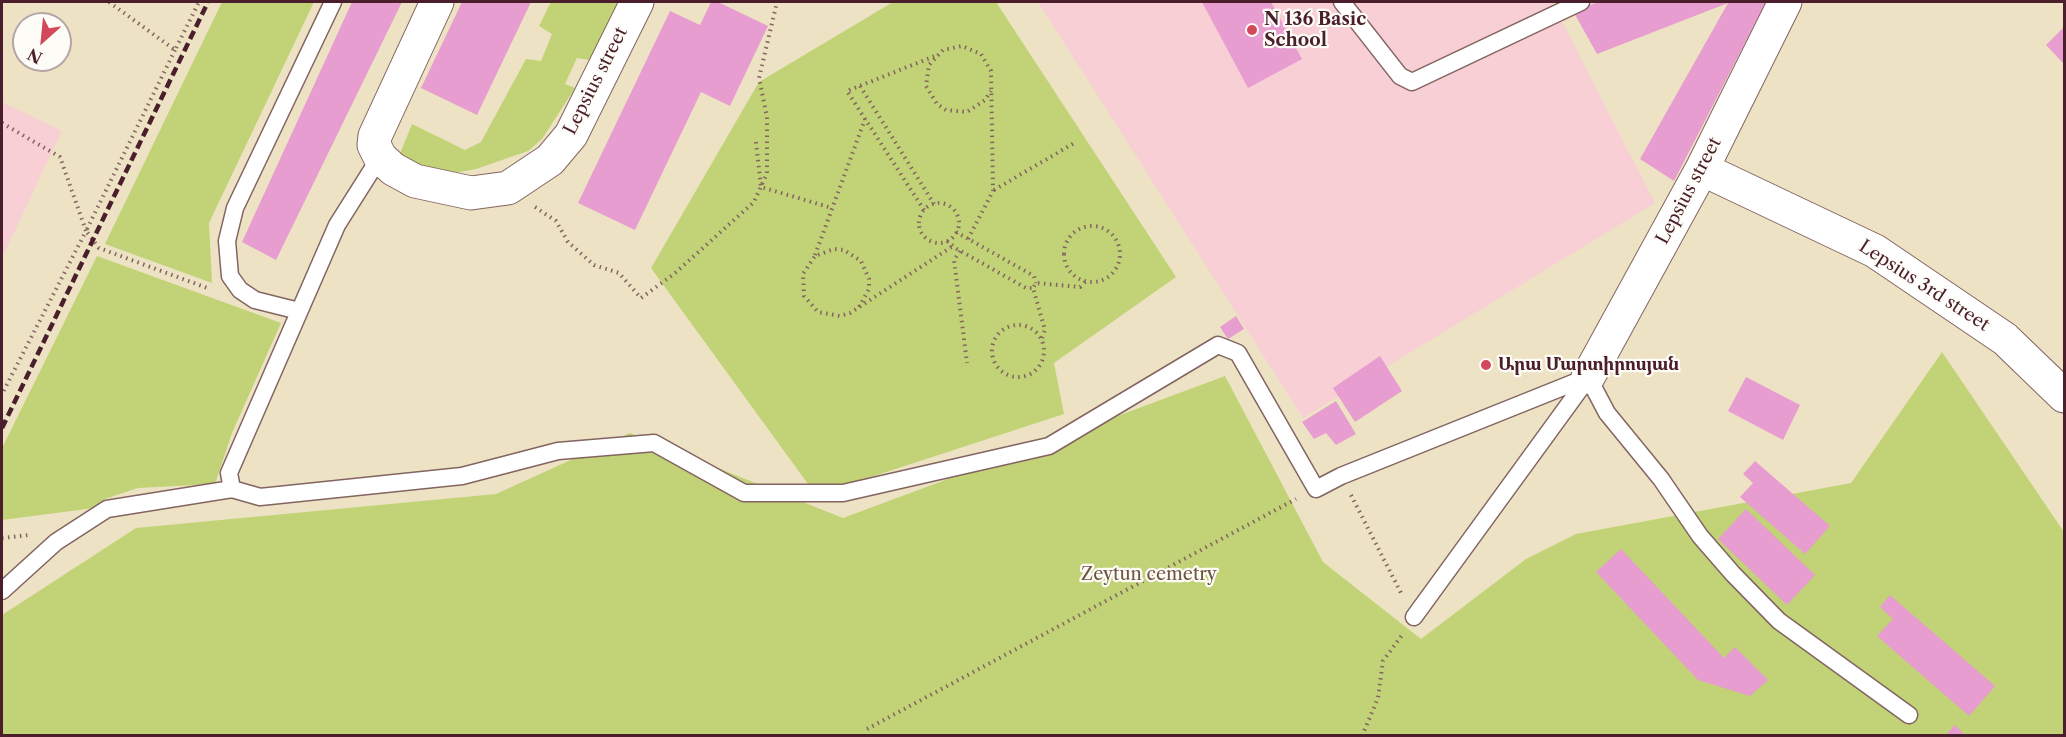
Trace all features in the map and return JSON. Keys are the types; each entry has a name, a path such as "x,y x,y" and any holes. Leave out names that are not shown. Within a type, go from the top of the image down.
{"street":[{"path":"380,157 374,145 375,136 437,2"},
{"name":"Lepsius street","path":"380,157 393,170 415,181 442,188 471,193 508,188 550,160 571,135 637,2"},
{"name":"Lepsius street","path":"1588,377 1702,169 1785,2"},
{"name":"Lepsius 3rd street","path":"1702,169 1875,251 2005,339 2064,396"}],"lane":[{"path":"299,311 277,308 255,300 240,290 230,276 227,241 235,208 333,2"},
{"path":"1342,2 1400,76 1412,82 1581,2"},
{"path":"232,489 229,473 337,225 380,157"},
{"path":"2,591 56,542 107,509 232,489 260,497 450,477 558,451 654,442 744,493 843,493 1049,446 1218,345 1238,353 1316,489 1341,476 1588,377"},
{"path":"1414,617 1588,377"},
{"path":"1588,377 1607,413 1661,479 1700,536 1733,574 1779,621 1909,715"}],"path":[{"path":"109,2 175,50"},
{"path":"2,394 86,231 199,2"},
{"path":"508,188 556,221 568,242 594,265 619,273 640,298 674,274 739,217 754,202 761,187 767,173 767,117 759,78 777,2"},
{"path":"924,210 847,91 936,56 943,50 962,46 981,54 992,71 993,191 968,239"},
{"path":"936,56 926,75 926,86 937,104 946,110 968,112 985,100 991,91"},
{"path":"860,86 934,204"},
{"path":"815,256 865,119"},
{"path":"2,123 60,157 86,231 99,248 227,295 240,290"},
{"path":"756,142 761,187"},
{"path":"993,191 1076,142"},
{"path":"761,187 832,208"},
{"path":"934,204 947,205 956,214 956,232 947,241 934,242 923,235 919,222 924,210 934,204"},
{"path":"1036,283 1080,287 1086,281 1104,279 1117,266 1119,248 1115,239 1101,228 1083,227 1069,238 1065,246 1066,264 1077,278 1086,281"},
{"path":"956,232 1034,276 1036,283 1034,288 1045,330 1041,339 1044,357 1035,371 1028,376 1011,376 1003,372 993,358 993,342 1004,328 1021,325 1036,332 1041,339"},
{"path":"947,241 960,251 1026,288 1034,288"},
{"path":"860,307 869,289 866,269 861,261 844,250 834,249 815,256 807,263 801,285 810,305 829,316 850,313 860,307 953,246"},
{"path":"960,251 954,260 968,363"},
{"path":"1341,476 1414,617 1383,661 1378,698 1362,735"},
{"path":"867,729 1316,489"}],"shaded area":[{"path":"1038,2 1552,2 1655,203 1303,418"},
{"path":"2,102 62,131 2,258"}],"green space":[{"path":"222,2 314,2 209,223 212,283 105,244"},
{"path":"551,2 620,2 590,60 577,58 565,84 575,88 542,139 528,151 476,169 454,173 431,174 399,156 412,124 465,150 481,142 526,59 541,61 552,34 539,26"},
{"path":"893,2 996,2 1176,277 1054,363 1064,414 816,495 651,268 759,82"},
{"path":"97,256 281,323 232,433 215,484 138,488 105,499 94,508 2,520 2,448"},
{"name":"Zeytun cemetry","path":"1942,352 2064,532 2064,735 2,736 2,615 136,528 496,494 630,433 843,518 1225,376 1323,562 1421,639 1526,559 1576,534 1851,483"}],"building":[{"path":"352,2 402,2 276,260 242,242"},
{"path":"462,2 531,2 477,115 421,88"},
{"path":"711,2 718,2 768,26 730,106 701,92 635,230 578,203 670,11 700,25"},
{"name":"N 136 Basic School","path":"1202,2 1271,2 1302,59 1248,88"},
{"path":"1599,2 1766,2 1674,181 1640,159 1728,3 1597,54 1573,11"},
{"path":"2064,27 2064,64 2046,45"},
{"path":"1236,316 1244,329 1228,339 1220,327"},
{"path":"1380,356 1402,391 1355,422 1333,388"},
{"path":"1746,377 1800,405 1783,440 1728,411"},
{"path":"1336,401 1356,434 1336,445 1326,433 1314,439 1302,422"},
{"path":"1755,461 1830,526 1805,554 1740,497 1753,483 1743,474"},
{"path":"1746,509 1815,575 1787,605 1718,539"},
{"path":"1621,549 1724,658 1735,647 1768,680 1750,696 1698,680 1596,572"},
{"path":"1890,595 1995,686 1969,716 1877,636 1893,619 1880,607"},
{"path":"1955,725 1966,736 1945,736"}],"railway":[{"path":"2,428 208,2"}],"place":[{"name":"N 136 Basic School","path":"1252,30"},
{"name":"Արա Մարտիրոսյան","path":"1486,365"}]}
